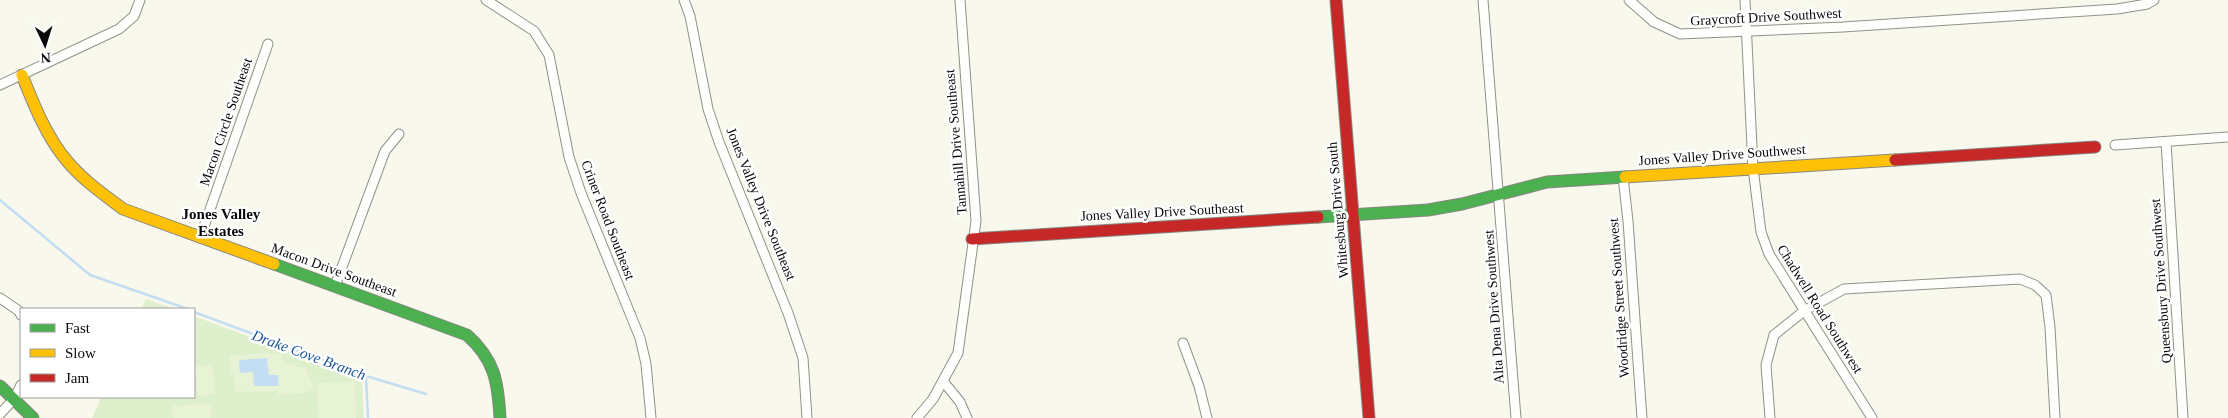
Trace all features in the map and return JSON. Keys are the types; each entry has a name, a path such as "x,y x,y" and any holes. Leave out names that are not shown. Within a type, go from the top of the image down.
{"street":[{"path":"0,85 119,29 134,16 140,0"},
{"name":"Criner Road Southeast","path":"486,0 534,31 549,55 569,157 580,193 640,338 646,364 650,418"},
{"name":"Jones Valley Drive Southeast","path":"684,0 690,16 708,109 719,142 788,313 803,358 806,418"},
{"name":"Tannahill Drive Southeast","path":"917,418 933,399 958,353 970,278 972,239 976,221 960,0"},
{"name":"Whitesburg Drive South","path":"1336,0 1369,418"},
{"path":"1483,0 1499,193"},
{"name":"Graycroft Drive Southwest","path":"1630,0 1654,22 1680,34 1843,27 2117,9 2146,4 2154,0"},
{"name":"Chadwell Road Southwest","path":"1745,0 1753,168 1761,232 1768,254 1872,418"},
{"name":"Macon Circle Southeast","path":"200,238 268,44"},
{"name":"Macon Drive Southeast","path":"22,75 37,110 60,153 97,189 124,209 467,335 483,350 497,379 500,418"},
{"path":"335,286 385,151 398,134"},
{"path":"2114,145 2228,137"},
{"name":"Queensbury Drive Southwest","path":"2166,142 2183,418"},
{"name":"Jones Valley Drive Southwest","path":"1353,215 1462,204 1547,182 2095,147"},
{"name":"Woodridge Street Southwest","path":"1623,177 1628,221 1642,418"},
{"name":"Alta Dena Drive Southwest","path":"1499,193 1516,418"},
{"name":"Jones Valley Drive Southeast","path":"972,239 1353,215"},
{"path":"1770,418 1766,365 1774,335 1804,311 1844,289 2020,279 2035,286 2046,295 2050,326 2055,418"},
{"path":"0,298 20,310"},
{"path":"1183,343 1199,386 1207,418"},
{"path":"944,381 960,402 967,418"},
{"path":"0,386 33,418"},
{"path":"0,414 14,399 20,387"}],"green space":[{"path":"146,299 171,308 142,308"},
{"path":"195,316 362,379 364,418 92,418 101,398 195,398"},
{"path":"281,353 282,362 305,368 315,388 304,393 278,395 278,391 235,392 234,373 231,373 229,357 232,355"},
{"path":"212,365 216,394 198,396 195,366"},
{"path":"355,381 356,418 318,418 317,383"},
{"path":"211,404 211,418 173,418 172,406"}],"water":[{"path":"267,358 269,375 278,375 279,386 254,386 253,372 240,373 239,360"}],"waterway":[{"name":"Drake Cove Branch","path":"0,200 90,275 185,308"},
{"name":"Drake Cove Branch","path":"195,312 366,376 426,394"},
{"path":"366,377 368,418"}],"traffic: fast":[{"path":"1318,217 1428,210 1462,204 1547,182 1625,177"},
{"path":"274,264 467,335 484,353 493,372 498,393 500,418"},
{"path":"0,386 33,418"}],"traffic: slow":[{"path":"22,75 41,120 53,141 67,161 108,198 123,209 274,264"},
{"path":"1625,177 1895,160"}],"traffic: jam":[{"path":"1336,0 1369,418"},
{"path":"1895,160 2095,147"},
{"path":"972,239 1318,217"}],"district":[{"name":"Jones Valley Estates","path":"221,222"}]}
